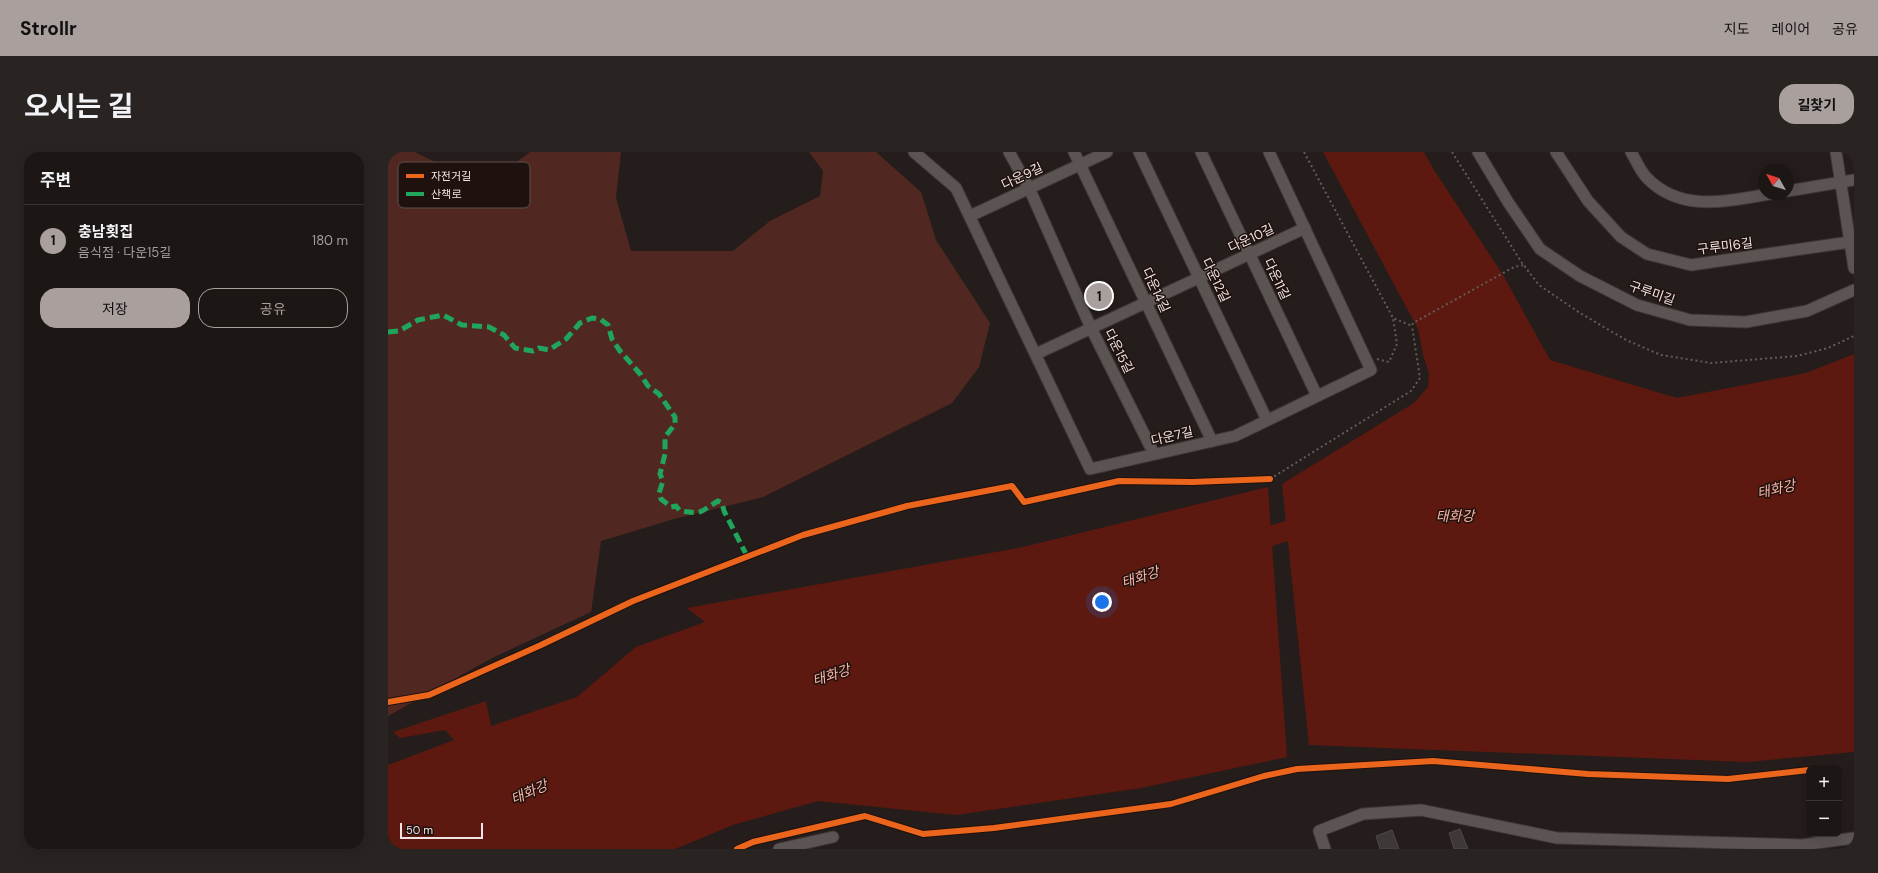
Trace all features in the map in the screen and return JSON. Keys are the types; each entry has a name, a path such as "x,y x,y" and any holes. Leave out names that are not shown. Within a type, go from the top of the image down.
{"street":[{"name":"다운7길","path":"914,152 956,188 1090,469 1235,436 1371,370 1269,152"},
{"name":"다운15길","path":"1009,152 1029,188 1091,328 1154,454"},
{"name":"다운14길","path":"1074,152 1212,441"},
{"name":"다운9길","path":"970,216 1107,152"},
{"name":"다운12길","path":"1139,152 1268,420"},
{"name":"다운11길","path":"1201,152 1317,396"},
{"name":"구루미길","path":"1478,152 1508,202 1540,249 1580,276 1637,305 1690,320 1746,322 1808,311 1854,290"},
{"name":"구루미6길","path":"1556,152 1588,201 1621,237 1647,254 1691,265 1850,242"},
{"path":"1630,152 1646,177 1665,193 1685,200 1708,202 1758,196"},
{"path":"1836,152 1854,268"},
{"path":"1794,190 1854,180"},
{"name":"다운10길","path":"1036,354 1305,228"},
{"path":"1325,849 1319,831 1363,814 1421,810 1557,838 1803,847 1854,838"},
{"path":"779,849 833,837"},
{"path":"1557,838 1561,849"}],"path":[{"path":"1304,152 1392,318 1396,344 1389,362 1364,356"},
{"path":"1262,479 1270,479 1411,391 1420,378 1412,326 1413,323 1514,266 1524,265"},
{"path":"1392,318 1412,326"}],"shaded area":[{"path":"388,152 415,152 435,162 398,162 398,208 530,208 530,162 517,162 530,152 621,152 616,198 631,251 733,251 770,221 820,196 823,171 809,152 876,152 921,192 936,240 990,323 979,367 952,403 763,497 674,519 601,541 591,612 492,658 388,716"}],"water":[{"path":"1323,152 1424,152 1434,170 1503,275 1550,360 1677,398 1806,373 1854,354 1854,752 1747,762 1309,745 1282,484 1414,403 1428,387 1429,373 1423,355 1418,329"},
{"path":"1268,487 1287,757 1141,788 956,815 818,801 733,825 675,849 388,849 388,765 454,740 445,730 400,738 393,732 486,701 491,726 577,697 636,647 705,622 687,608 1023,547"}],"building":[{"path":"1460,829 1468,849 1454,849 1449,833"},
{"path":"1392,830 1399,849 1380,849 1376,836"}],"waterway":[{"name":"태화강","path":"1246,544 1312,523"}],"marked path":[{"path":"388,332 399,331 418,320 443,315 462,325 489,327 504,335 515,348 533,351 539,348 549,350 566,339 580,323 592,318 600,319 608,325 612,339 620,351 641,375 648,386 659,394 675,417 675,424 665,437 665,454 660,474 663,481 659,493 661,499 671,507 676,506 680,511 693,512 700,512 718,501 722,503 724,511 747,556"}],"cycle path":[{"path":"388,702 429,695 541,645 633,601 803,535 907,506 1012,486 1024,502 1119,481 1192,482 1270,479"},
{"path":"737,849 753,842 865,816 923,834 994,828 1171,804 1264,776 1297,769 1433,761 1588,774 1728,779 1806,770"}],"place":[{"name":"충남횟집","path":"1099,296"}]}
